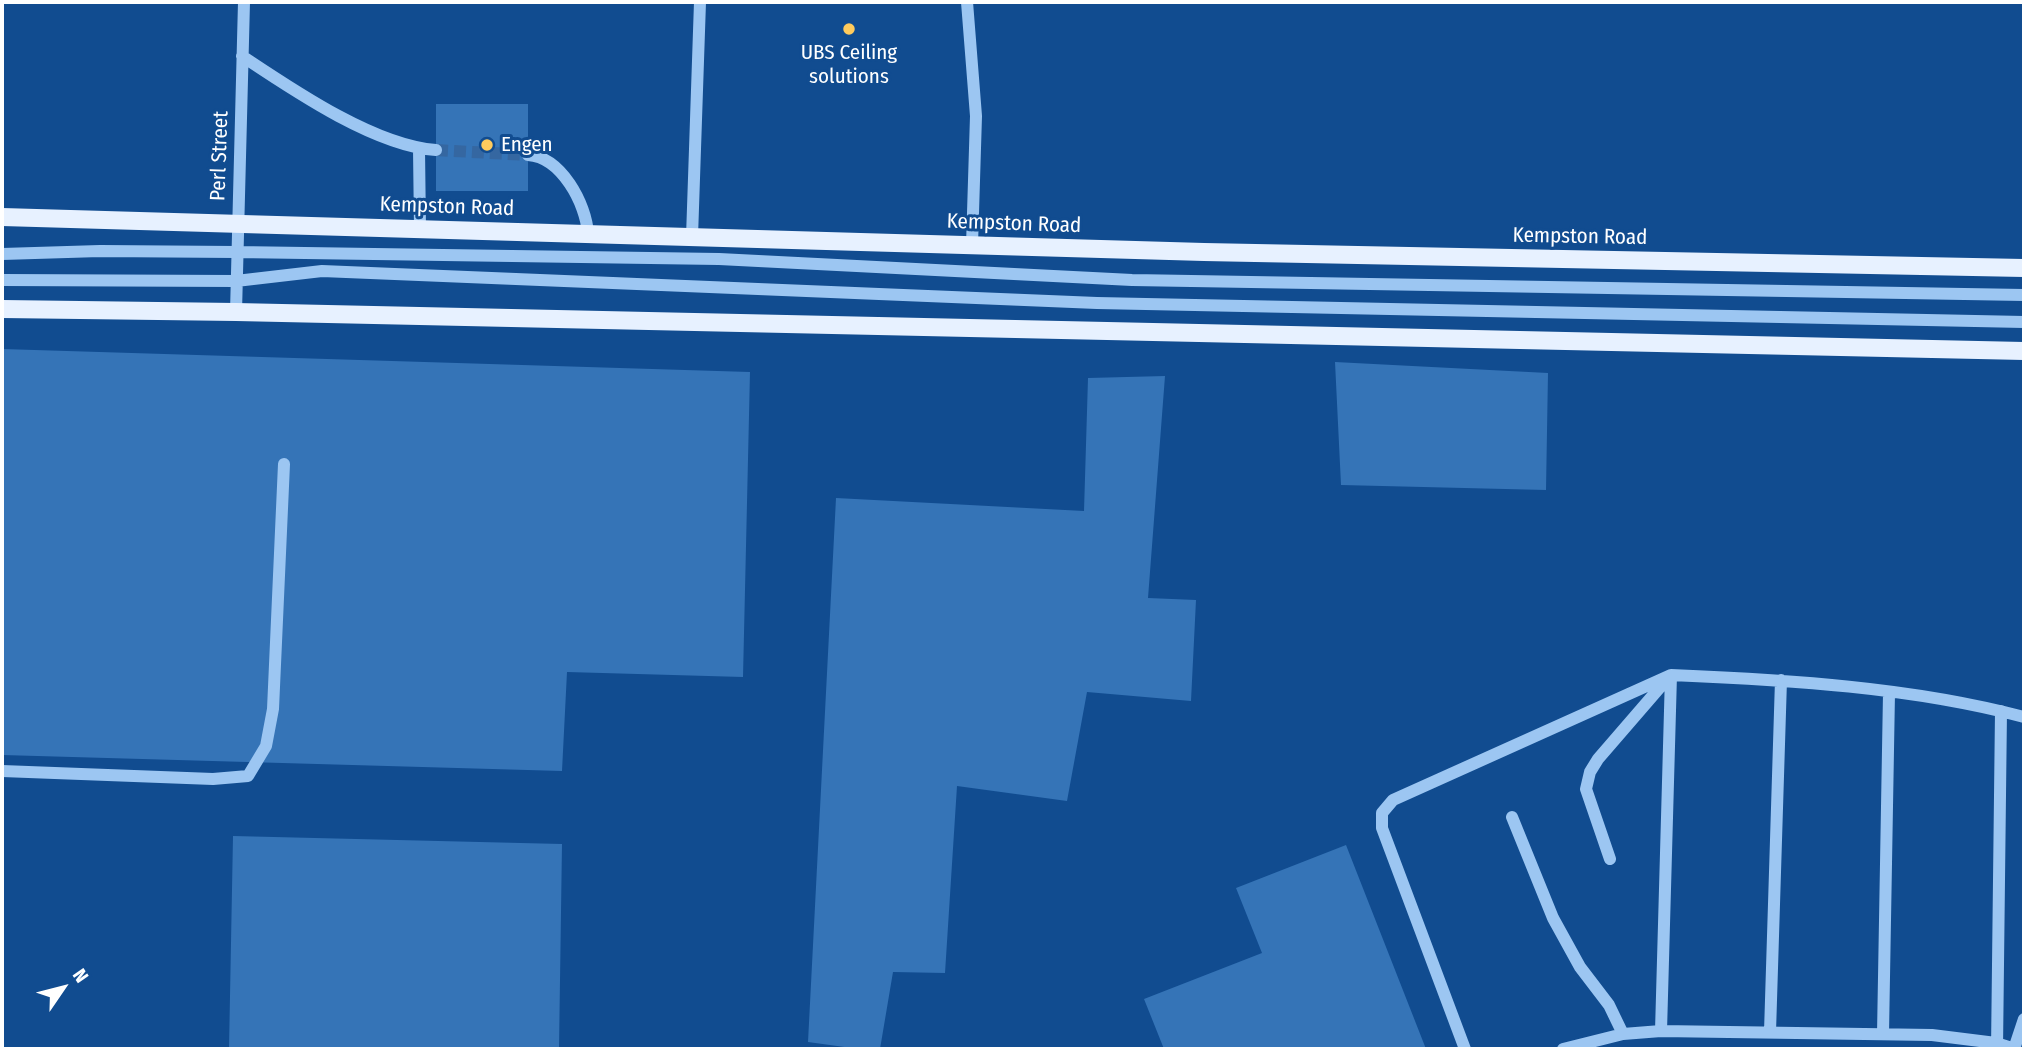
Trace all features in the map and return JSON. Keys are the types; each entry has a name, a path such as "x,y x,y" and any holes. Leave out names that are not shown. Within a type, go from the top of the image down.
{"main road":[{"name":"Kempston Road","path":"2,217 1218,253 2024,268"},
{"path":"2,309 2024,351"}],"lane":[{"name":"Perl Street","path":"236,312 244,2"},
{"path":"692,237 700,2"},
{"path":"967,2 976,116 972,245"},
{"path":"242,56 289,87 388,140 419,149 436,150"},
{"path":"419,149 420,229"},
{"path":"528,155 540,156 563,177 574,192 587,220 587,234"},
{"path":"2,254 100,251 719,259 1132,281 2024,295"},
{"path":"2,280 236,281 322,271 1097,303 2024,322"},
{"path":"2,771 213,779 248,776 266,746 273,709 284,464"},
{"path":"1610,859 1587,789 1590,772 1671,675"},
{"path":"1661,1031 1671,675"},
{"path":"1465,1049 1382,828 1382,813 1393,800 1671,675 1781,680 1889,693 1987,707 2024,718"},
{"path":"1770,1032 1781,680"},
{"path":"1883,1034 1889,693"},
{"path":"1997,1046 2001,711"},
{"path":"1512,817 1553,918 1580,967 1609,1005 1623,1034"},
{"path":"1563,1049 1623,1034 1661,1031 1932,1035 2015,1049 2024,1019"}],"building":[{"path":"436,104 528,104 528,191 436,191"},
{"path":"2,349 750,372 743,677 567,672 562,771 2,755"},
{"path":"1335,362 1548,373 1546,490 1341,485"},
{"path":"1165,376 1148,598 1196,600 1191,701 1087,692 1067,801 957,786 945,973 893,972 880,1049 808,1042 836,498 1084,511 1088,378"},
{"path":"233,836 562,844 559,1049 229,1049"},
{"path":"1346,845 1426,1049 1164,1049 1144,999 1262,953 1236,888"}],"tunnel":[{"path":"436,150 528,155"}],"place":[{"name":"UBS Ceiling solutions","path":"849,29"},
{"name":"Engen","path":"487,145"}]}
